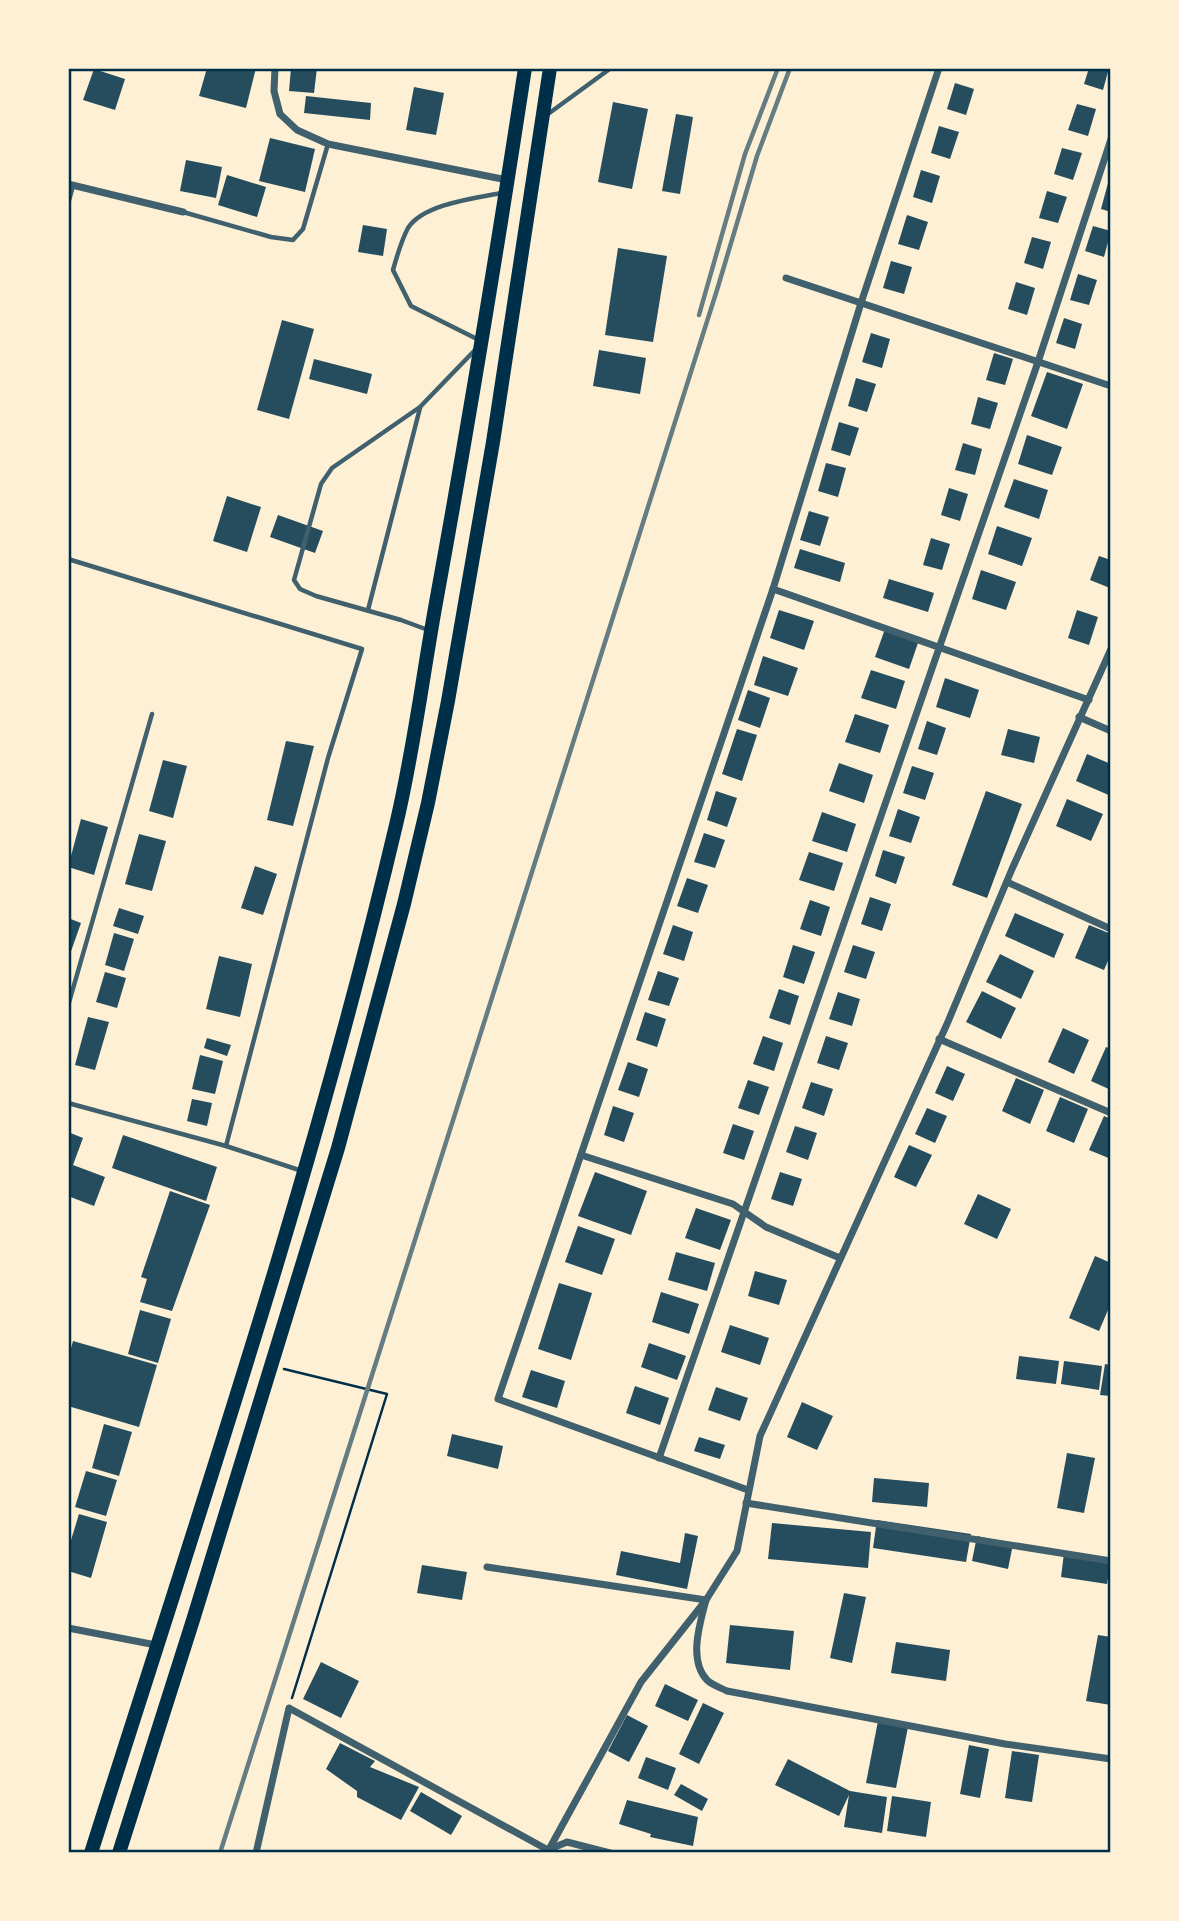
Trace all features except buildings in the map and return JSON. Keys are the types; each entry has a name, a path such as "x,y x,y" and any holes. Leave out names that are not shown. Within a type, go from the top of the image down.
{"main road":[{"path":"91,1853 240,1389 306,1172 397,820 483,342 526,68"},
{"path":"119,1853 338,1149 404,904 428,803 493,442 550,68"},
{"path":"518,116 542,119"},
{"path":"240,1389 262,1396"}],"street":[{"path":"274,68 274,91 280,114 297,130 328,144 507,186"},
{"path":"748,1490 498,1399 773,589 939,68"},
{"path":"659,1458 1038,362 1111,138"},
{"path":"71,185 183,212"},
{"path":"786,278 1111,386"},
{"path":"773,589 1089,700"},
{"path":"547,1851 641,1682 706,1600 737,1551 760,1436 1111,649"},
{"path":"1079,717 1111,732"},
{"path":"1007,882 1111,929"},
{"path":"939,1039 1111,1112"},
{"path":"581,1155 733,1204 766,1227 840,1258"},
{"path":"746,1503 1111,1560"},
{"path":"487,1567 706,1600"},
{"path":"706,1600 698,1633 698,1665 708,1681 727,1691 1005,1744 1111,1759"},
{"path":"68,1628 156,1646"},
{"path":"256,1853 289,1708 547,1851"},
{"path":"547,1851 567,1842 610,1853"}],"lane":[{"path":"542,119 611,68"},
{"path":"183,212 271,237 293,240 303,229 328,144"},
{"path":"68,204 71,185"},
{"path":"431,631 308,593 300,589 294,580 321,484 332,468 420,407 483,342 411,306 393,270 410,225 433,209 507,186"},
{"path":"368,610 420,407"},
{"path":"68,559 362,649 328,758 226,1146"},
{"path":"68,1006 152,714"},
{"path":"68,1103 226,1146 306,1172"}],"path":[{"path":"272,1366 387,1394 289,1708"}],"railway":[{"path":"699,315 745,154 778,68"},
{"path":"220,1853 717,290 757,156 790,68"}]}
